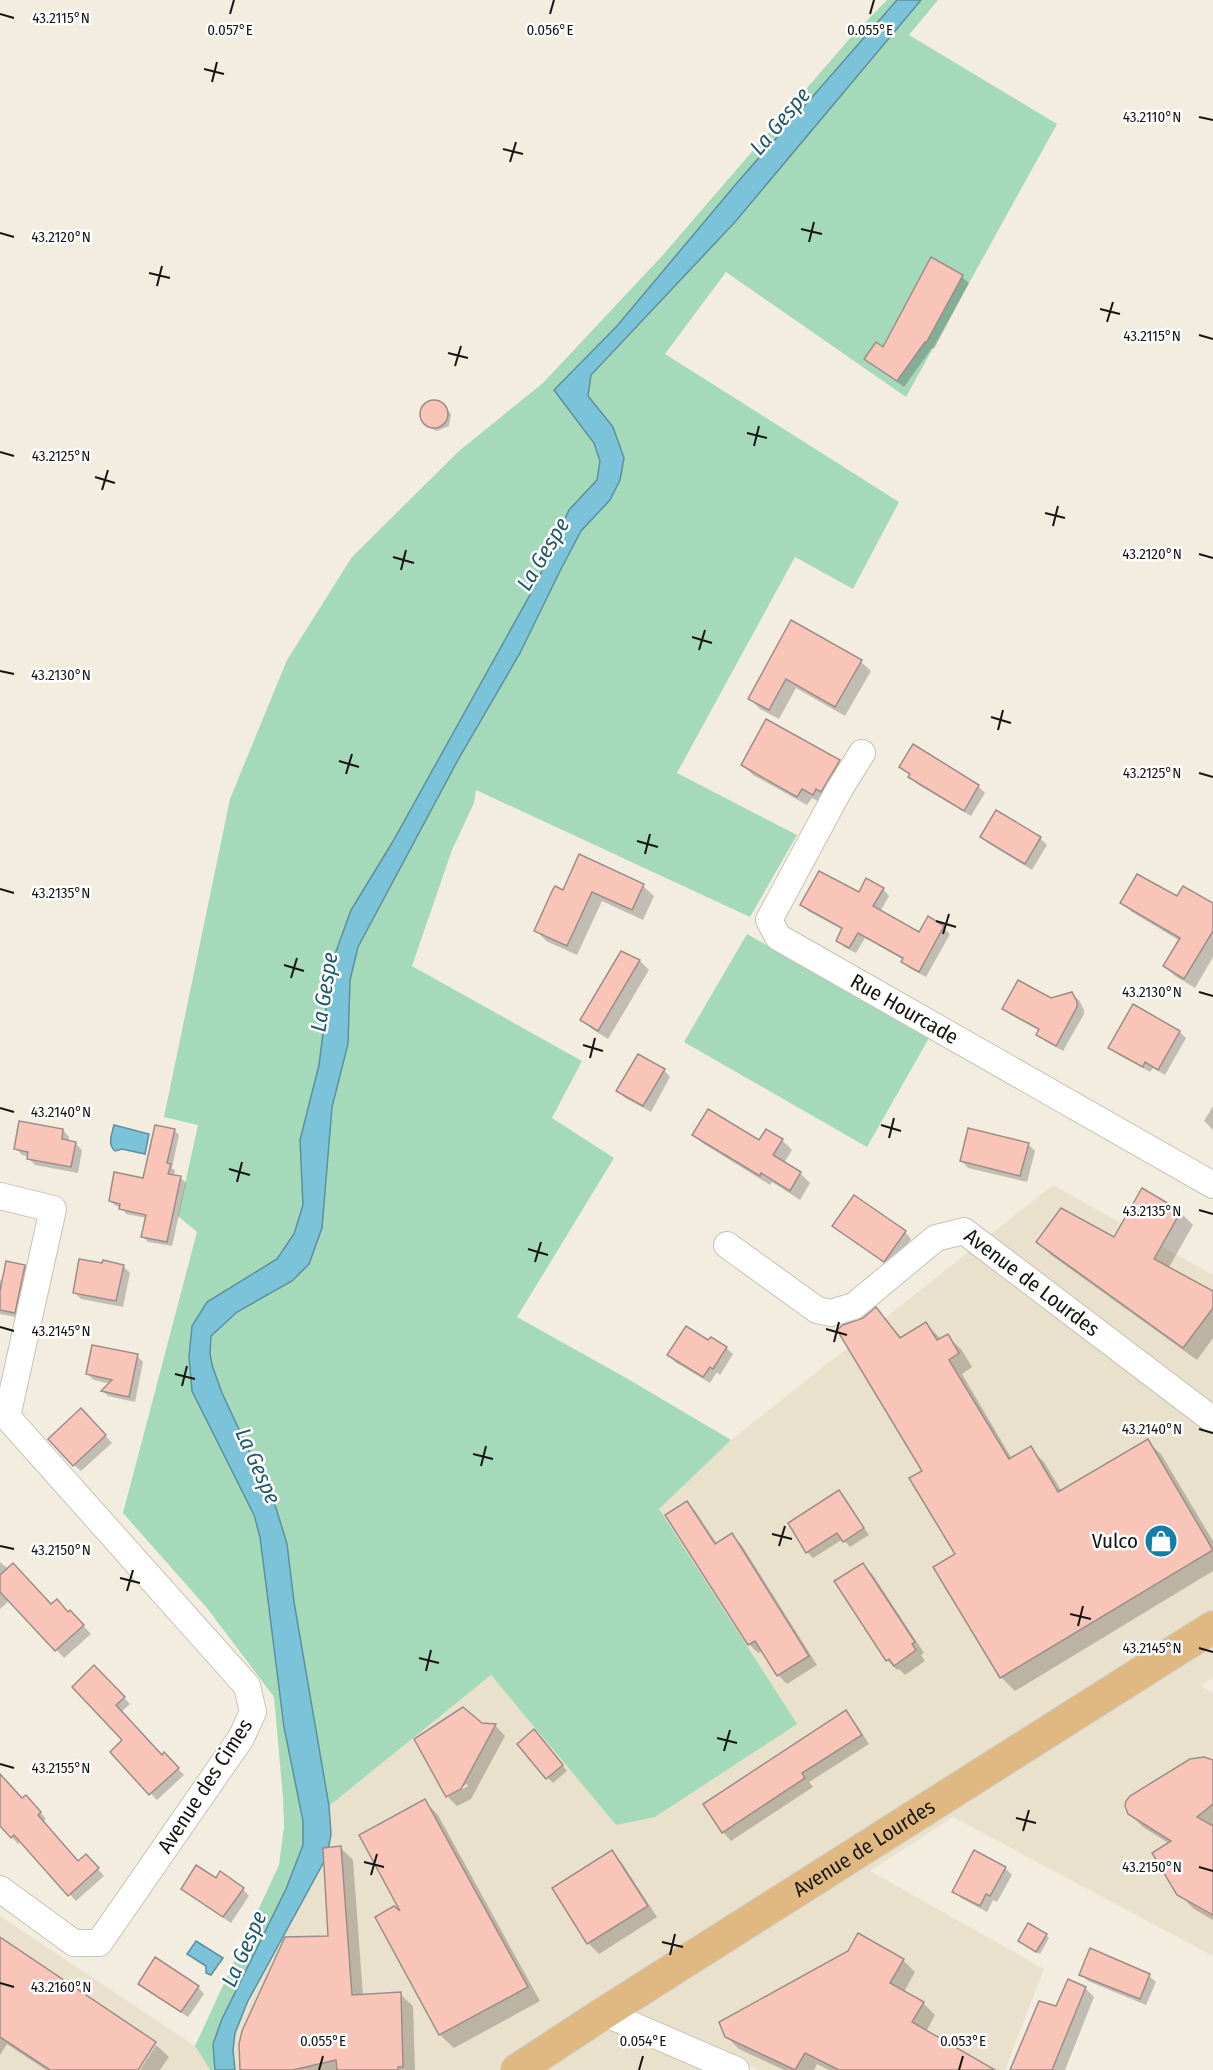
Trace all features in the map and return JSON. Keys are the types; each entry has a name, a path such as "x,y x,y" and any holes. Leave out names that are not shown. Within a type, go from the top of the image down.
{"main road":[{"name":"Avenue de Lourdes","path":"518,2070 604,2013 1213,1627"}],"street":[{"name":"Rue Hourcade","path":"862,753 839,790 769,920 778,937 1213,1185"},
{"path":"0,1196 53,1209 4,1413"},
{"name":"Avenue de Lourdes","path":"727,1245 818,1310 831,1313 854,1306 936,1238 964,1231 1213,1420"},
{"name":"Avenue des Cimes","path":"0,1889 74,1943 99,1943 242,1738 253,1712 247,1686 4,1413"},
{"path":"604,2013 736,2070"}],"shaded area":[{"path":"1053,1185 1213,1275 1213,1677 1201,1686 1213,1693 1213,1956 953,1817 870,1871 1044,1969 1005,2070 758,2070 734,2058 730,2070 235,2070 233,2050 235,2033 331,1834 329,1806 491,1675 616,1825 796,1724 658,1508 731,1440"},
{"path":"0,1916 195,2046 210,2070 0,2070"}],"green space":[{"path":"887,0 897,0 736,184 617,326 554,390 594,443 600,461 597,481 569,510 536,584 392,843 351,910 334,957 319,1065 300,1140 303,1205 294,1235 277,1259 207,1302 192,1326 260,1537 284,1727 303,1821 303,1845 286,1889 213,2044 215,2070 210,2070 195,2046 279,1865 284,1827 274,1697 207,1608 123,1513 197,1232 178,1216 198,1125 164,1117 230,799 287,660 352,557 459,451 543,383 662,256 851,37"},
{"path":"921,0 938,0 909,35 1057,124 906,397 726,272 665,354 899,502 853,589 795,557 677,773 797,835 750,917 476,790 474,803 452,850 412,966 582,1061 552,1118 614,1158 517,1317 731,1440 659,1509 797,1724 655,1817 616,1825 491,1675 329,1806 294,1602 287,1544 276,1508 222,1393 212,1365 211,1336 237,1312 292,1281 322,1228 332,1107 348,1044 350,980 358,947 459,758 520,653 581,531 610,500 613,427 588,396 591,375 735,222"},
{"path":"747,934 929,1038 867,1147 684,1042"}],"water":[{"path":"897,0 921,0 735,222 591,375 588,396 613,427 624,458 620,480 610,500 581,531 520,653 459,758 358,947 350,980 348,1044 332,1107 322,1228 309,1264 292,1281 237,1312 211,1336 212,1365 222,1393 276,1508 287,1544 294,1602 329,1806 331,1834 327,1856 248,2001 235,2033 233,2050 235,2070 215,2070 213,2044 222,2019 286,1889 303,1845 303,1821 284,1727 260,1537 254,1515 192,1391 189,1357 192,1326 207,1302 277,1259 294,1234 303,1205 300,1140 319,1065 334,957 351,910 392,843 536,584 569,510 597,480 600,461 594,443 554,390 617,326 736,184"},
{"path":"114,1125 149,1134 145,1154 122,1149 115,1151 111,1142"},
{"path":"196,1941 223,1958 211,1975 206,1973 206,1966 187,1954"}],"building":[{"path":"931,257 963,275 926,343 897,381 864,359 876,342 883,347"},
{"path":"434,400 444,404 448,414 444,424 434,428 424,424 420,414 424,404"},
{"path":"791,620 862,660 835,707 786,679 769,710 748,699"},
{"path":"766,719 840,760 821,792 816,789 813,795 802,789 797,797 741,765"},
{"path":"913,744 979,785 964,811 908,777 910,774 899,767"},
{"path":"996,810 1041,837 1025,864 980,837"},
{"path":"579,854 644,884 632,910 592,892 567,946 534,931 553,889 555,886 563,890"},
{"path":"819,871 859,892 866,878 884,888 873,906 919,932 928,916 944,926 919,972 901,962 903,958 858,933 849,948 836,941 842,928 800,905"},
{"path":"1137,874 1177,896 1183,886 1213,903 1213,931 1184,979 1163,966 1180,938 1120,903"},
{"path":"621,951 640,960 598,1031 580,1020"},
{"path":"1018,980 1051,998 1072,992 1077,1007 1056,1046 1036,1035 1039,1029 1002,1009"},
{"path":"1133,1004 1180,1031 1158,1070 1145,1062 1143,1067 1108,1048"},
{"path":"638,1054 665,1069 643,1106 616,1091"},
{"path":"708,1109 759,1140 766,1129 783,1139 773,1155 801,1172 790,1191 761,1173 760,1176 692,1135"},
{"path":"19,1121 63,1129 62,1139 76,1142 71,1167 27,1159 28,1152 14,1149"},
{"path":"155,1125 175,1129 167,1163 171,1164 168,1174 181,1176 167,1242 141,1237 146,1215 119,1209 120,1204 109,1201 114,1172 143,1178"},
{"path":"968,1128 1029,1143 1020,1176 960,1161"},
{"path":"1142,1188 1181,1211 1154,1259 1213,1291 1213,1308 1183,1348 1036,1242 1061,1208 1114,1237"},
{"path":"854,1195 906,1231 884,1262 832,1226"},
{"path":"79,1259 102,1263 103,1260 124,1265 116,1301 73,1293"},
{"path":"6,1261 25,1265 15,1313 0,1310 0,1291"},
{"path":"876,1307 900,1338 926,1322 937,1340 948,1334 959,1353 949,1360 1009,1459 1031,1446 1058,1492 1148,1439 1213,1550 1000,1678 933,1567 955,1554 909,1478 922,1471 837,1330 843,1325 863,1318"},
{"path":"686,1326 708,1340 711,1337 727,1347 713,1369 710,1367 703,1377 667,1355"},
{"path":"92,1345 138,1354 129,1397 101,1391 112,1380 86,1374"},
{"path":"81,1408 106,1435 73,1466 48,1439"},
{"path":"839,1490 864,1528 843,1542 837,1533 806,1553 788,1523"},
{"path":"687,1501 715,1544 732,1533 809,1656 777,1676 755,1641 748,1645 665,1515"},
{"path":"13,1563 51,1604 57,1599 84,1625 55,1651 0,1592 0,1575"},
{"path":"863,1563 915,1642 912,1644 916,1650 894,1666 889,1659 886,1661 834,1581"},
{"path":"94,1665 125,1697 116,1705 162,1755 164,1752 179,1768 149,1795 110,1752 122,1740 72,1687"},
{"path":"463,1707 482,1723 496,1724 461,1789 446,1797 414,1739"},
{"path":"846,1710 862,1735 802,1773 805,1778 722,1833 703,1804"},
{"path":"534,1729 563,1765 546,1779 517,1744"},
{"path":"1204,1757 1213,1760 1213,1804 1197,1817 1213,1826 1213,1915 1177,1895 1152,1853 1171,1841 1128,1814 1125,1806 1130,1796 1190,1759"},
{"path":"0,1774 22,1798 26,1795 41,1812 38,1815 78,1861 86,1854 99,1868 68,1896 14,1835 11,1838 0,1826"},
{"path":"425,1799 528,1987 439,2035 375,1917 394,1906 400,1911 359,1835"},
{"path":"341,1846 352,1995 401,1992 403,2067 398,2067 398,2070 337,2070 336,2060 293,2070 240,2070 239,2044 242,2031 285,1937 328,1936 323,1848"},
{"path":"612,1850 648,1906 587,1944 552,1888"},
{"path":"974,1850 1006,1867 990,1896 986,1894 980,1906 952,1892"},
{"path":"196,1865 216,1878 220,1871 244,1888 223,1917 181,1889"},
{"path":"1028,1923 1047,1934 1036,1952 1018,1941"},
{"path":"858,1933 904,1959 890,1983 924,2002 912,2022 995,2070 839,2070 805,2053 795,2070 725,2037 719,2022 848,1951"},
{"path":"0,1937 156,2042 138,2070 50,2070 0,2037"},
{"path":"1090,1948 1150,1974 1140,1999 1079,1975"},
{"path":"155,1957 199,1986 181,2012 138,1984"},
{"path":"1068,1979 1086,1987 1052,2070 1010,2070 1039,2001 1056,2006"}],"place":[{"name":"Vulco","path":"1161,1541"}],"water label":[{"name":"La Gespe","path":"780,121"},
{"name":"La Gespe","path":"543,554"},
{"name":"La Gespe","path":"324,992"},
{"name":"La Gespe","path":"258,1466"},
{"name":"La Gespe","path":"244,1949"}]}
